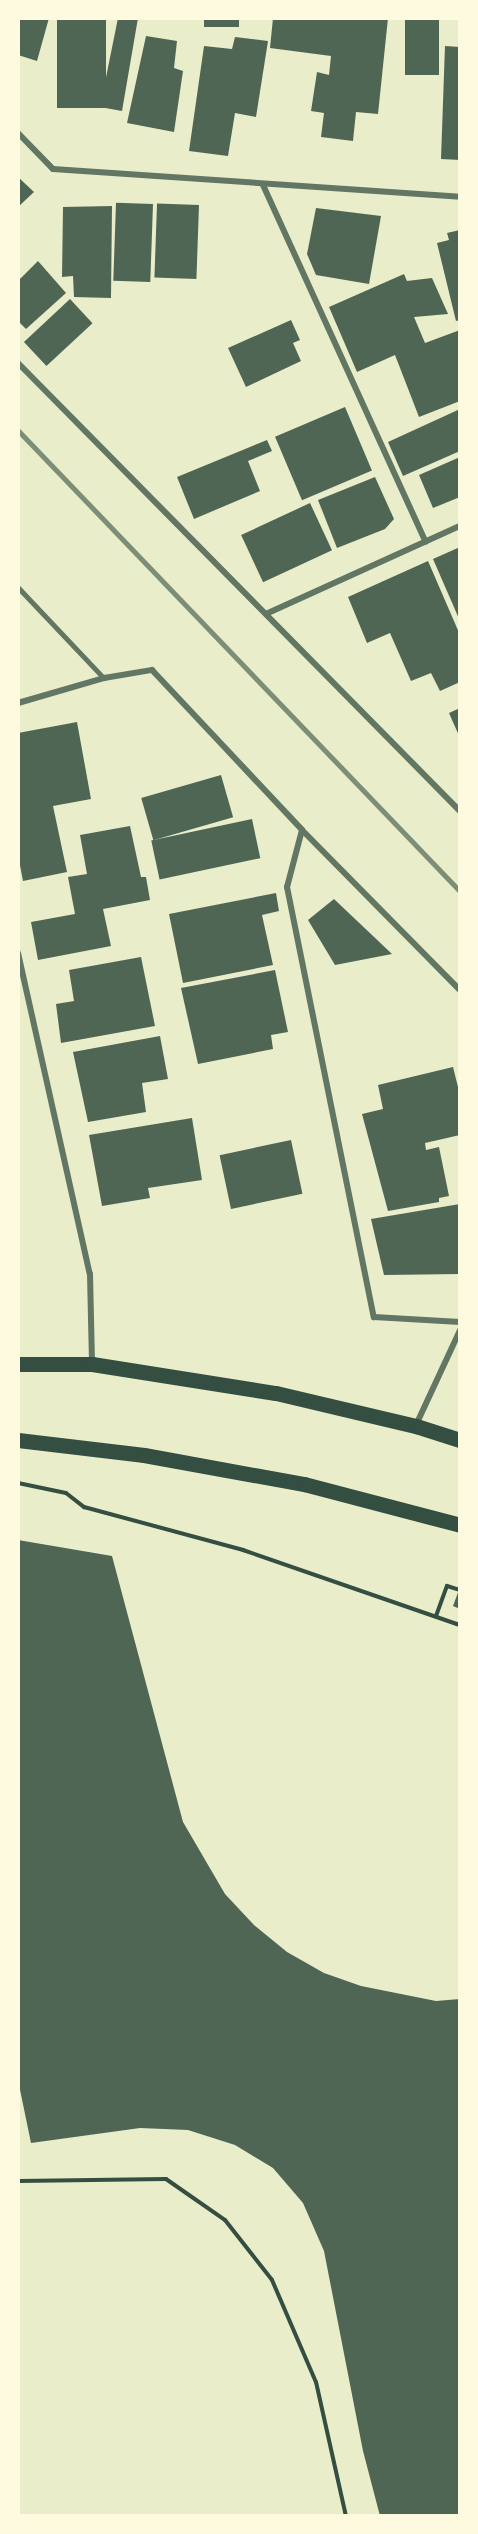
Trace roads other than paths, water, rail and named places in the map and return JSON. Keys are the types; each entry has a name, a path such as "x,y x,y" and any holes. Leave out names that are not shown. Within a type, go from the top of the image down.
{"main road":[{"path":"18,1364 92,1364 276,1392 416,1426 460,1440"},
{"path":"416,1426 460,1432"},
{"path":"18,1440 144,1455 304,1484 460,1525"}],"street":[{"path":"18,133 53,169 460,197"},
{"path":"263,185 426,542"},
{"path":"18,363 268,613 460,811"},
{"path":"268,613 460,526"},
{"path":"18,703 104,678 152,670 302,830 460,990"},
{"path":"302,830 287,887 374,1317 460,1322"},
{"path":"18,953 90,1275 92,1364"},
{"path":"416,1426 460,1330"}],"lane":[{"path":"18,588 104,678"}],"railway":[{"path":"18,430 460,891"}]}
